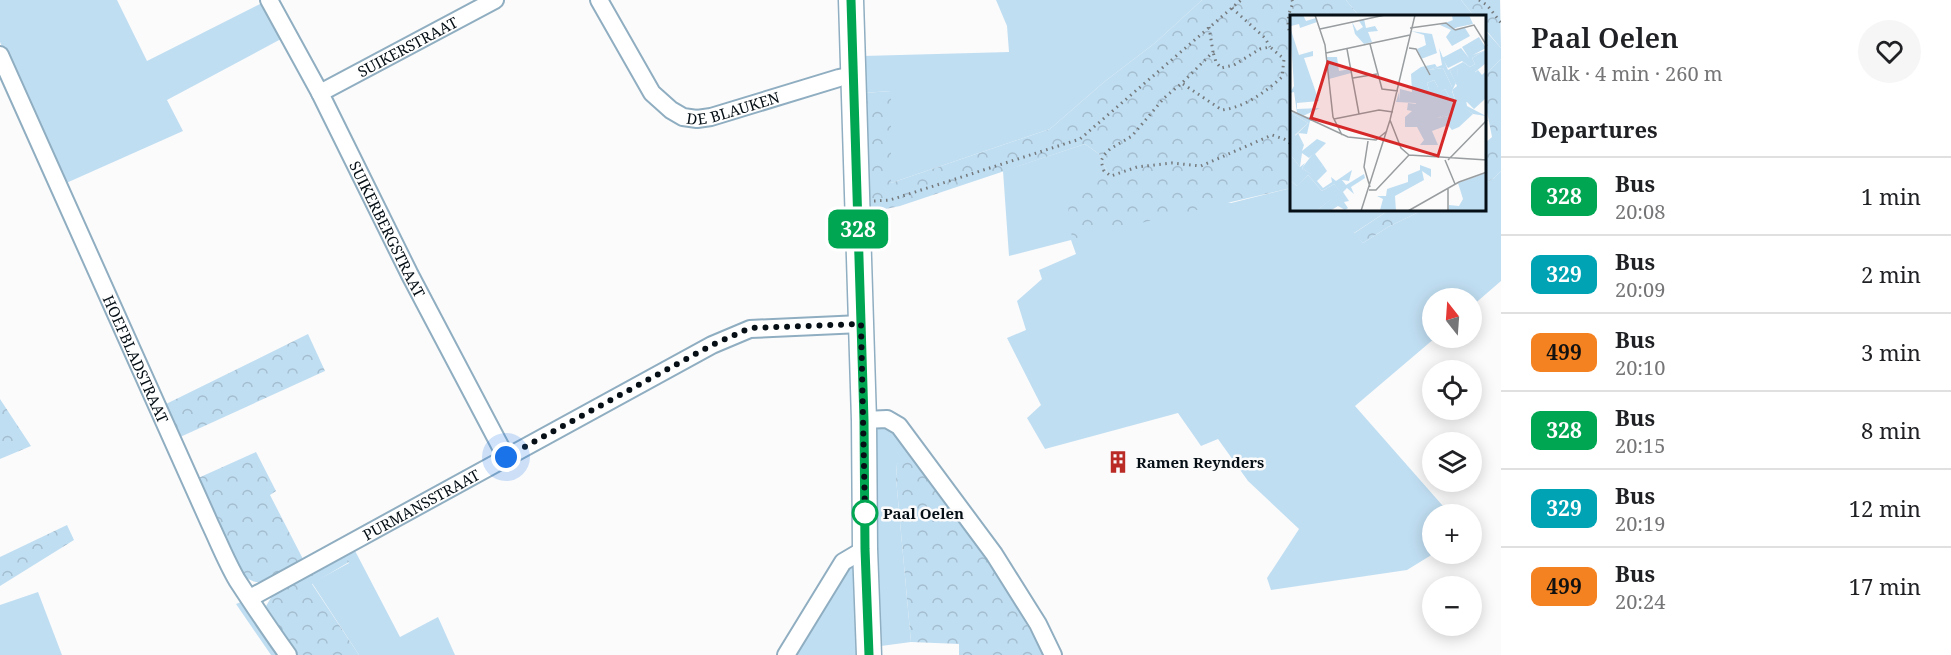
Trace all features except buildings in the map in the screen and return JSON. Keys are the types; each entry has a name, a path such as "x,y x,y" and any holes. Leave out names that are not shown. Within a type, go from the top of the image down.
{"street":[{"name":"SUIKERBERGSTRAAT","path":"269,0 320,93 410,275 506,457"},
{"name":"SUIKERSTRAAT","path":"320,93 495,0"},
{"name":"DE BLAUKEN","path":"599,0 652,93 671,111 682,117 697,119 711,117 853,75"},
{"path":"851,0 869,655"},
{"name":"HOEFBLADSTRAAT","path":"0,55 236,579 288,655"},
{"name":"PURMANSSTRAAT","path":"250,598 712,345 750,328 861,324"},
{"path":"864,420 887,419 899,426 994,554 1038,624 1053,655"},
{"path":"786,655 843,562 865,549"}],"path":[{"path":"857,201 890,200 1080,139 1241,0"},
{"path":"1290,32 1288,23 1292,0"},
{"path":"1479,0 1487,4 1501,23"},
{"path":"1182,84 1222,110 1235,108 1268,89 1282,77 1284,59 1232,8"},
{"path":"1209,27 1213,52 1221,68 1234,65 1260,49 1270,47"},
{"path":"1213,52 1182,84 1164,98 1131,136 1104,155 1101,161 1104,171 1112,176 1137,167 1172,163 1201,166 1272,135 1290,143"}],"green space":[{"path":"0,0 117,0 147,61 262,3 281,39 167,100 183,131 64,184 0,42"},
{"path":"996,0 1202,0 1155,43 1104,82 1050,129 891,183 891,91 864,93 863,56 1009,52 1007,26"},
{"path":"1202,0 1346,0 1358,15 1290,15 1290,188 1072,239 1066,190 1109,176 1099,154 1085,144 900,206 881,210 868,208 864,93 891,91 891,183 1050,129 1104,82 1155,43"},
{"path":"1346,0 1461,0 1473,15 1358,15"},
{"path":"1461,0 1500,0 1501,48 1486,30 1486,15 1473,15"},
{"path":"1486,31 1501,48 1501,59 1486,74"},
{"path":"1501,59 1501,171 1486,182 1486,142 1492,137 1486,107 1486,74"},
{"path":"1085,144 1099,154 1109,176 1231,203 1290,188 1290,212 1386,212 1354,233 1363,243 1388,227 1419,212 1486,212 1486,182 1501,171 1501,281 1482,297 1482,288 1422,288 1423,348 1355,406 1422,482 1422,492 1431,492 1441,504 1422,504 1422,561 1407,570 1271,590 1267,578 1299,529 1248,481 1218,439 1201,446 1178,413 1045,449 1027,418 1041,405 1007,338 1026,330 1017,301 1042,279 1039,270 1076,254 1071,240 1009,256 1003,171"},
{"path":"1386,212 1419,212 1388,227 1363,243 1353,234"},
{"path":"308,334 325,371 178,438 164,405"},
{"path":"0,399 31,446 0,459"},
{"path":"889,426 914,456 897,464 896,478 911,642 881,646 873,432 881,427"},
{"path":"256,452 276,491 270,495 303,559 275,576 258,582 248,579 241,572 196,479"},
{"path":"915,456 977,541 1045,655 959,655 959,644 911,642 896,478 897,464 903,457"},
{"path":"67,525 74,540 0,586 0,557"},
{"path":"352,545 400,637 438,617 455,655 359,655 312,583 349,563 342,550"},
{"path":"342,550 349,562 312,584 359,655 298,655 266,606 275,591"},
{"path":"848,564 855,565 857,655 793,655"},
{"path":"38,592 62,655 0,655 0,605"},
{"path":"241,602 278,655 271,655 236,604"}],"bus line":[{"name":"328","path":"851,0 869,655"}],"place":[{"name":"Ramen Reynders","path":"1118,462"},
{"name":"Paal Oelen","path":"865,513"}],"route":[{"path":"506,457 712,345 750,328 861,324 865,513"}]}
